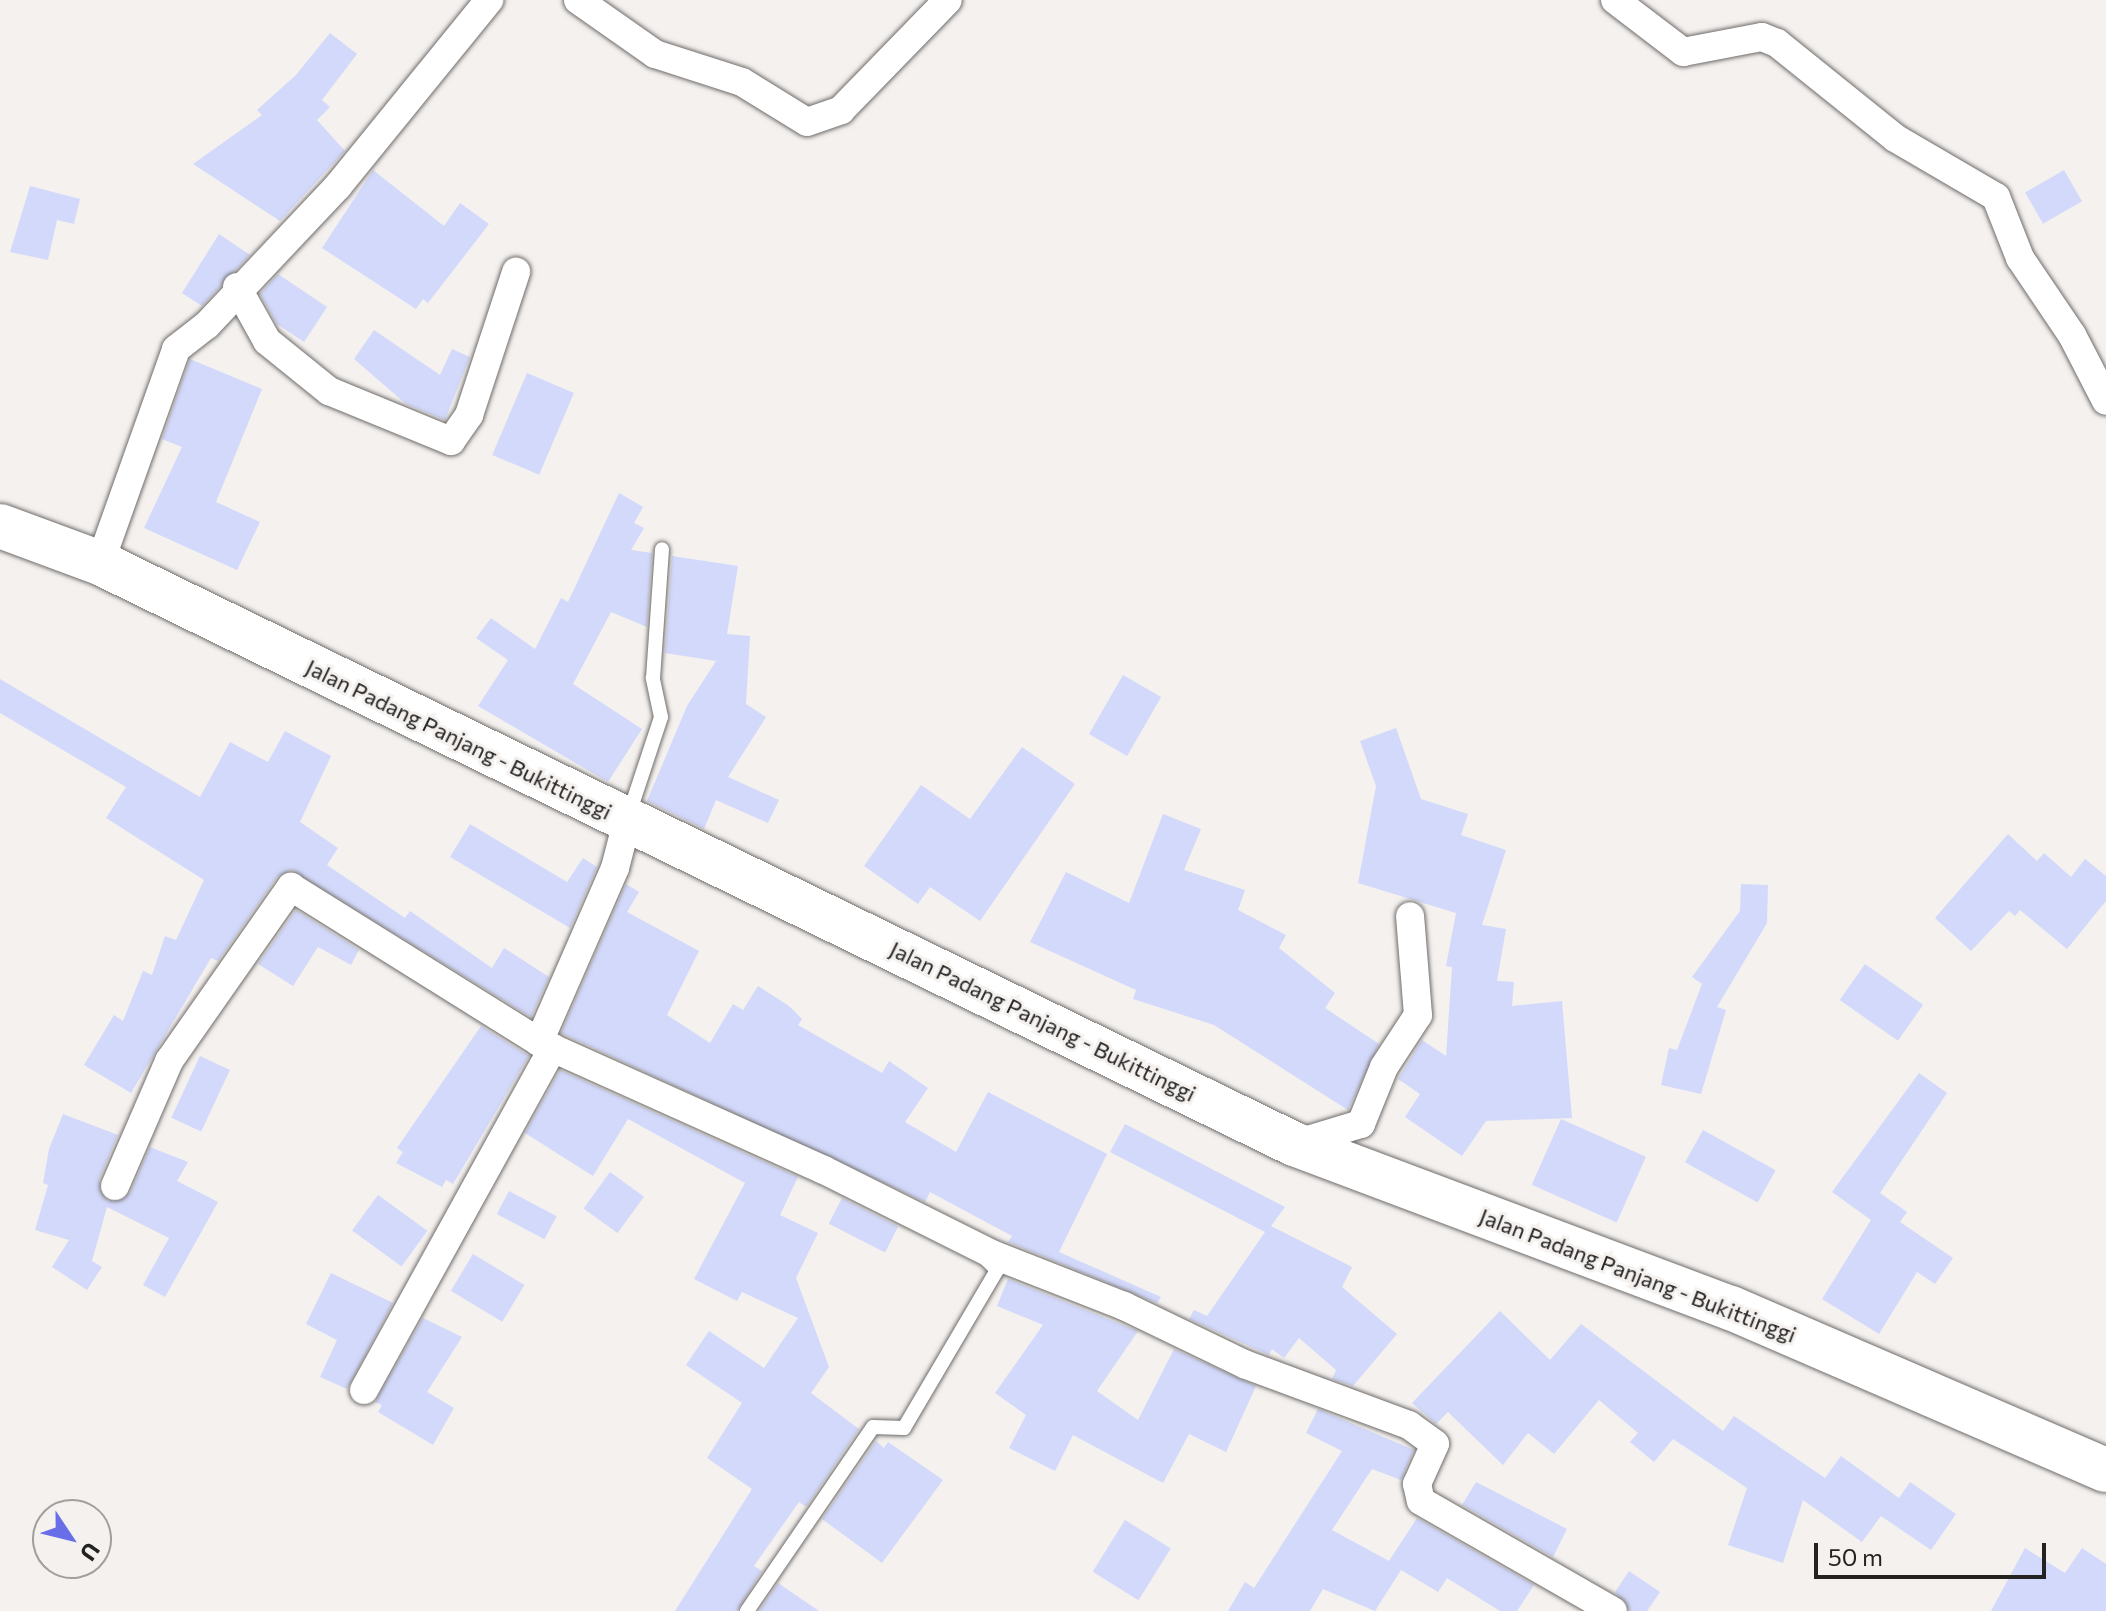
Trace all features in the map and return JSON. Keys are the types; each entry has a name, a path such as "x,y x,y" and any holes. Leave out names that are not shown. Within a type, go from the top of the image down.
{"highway":[{"name":"Jalan Padang Panjang - Bukittinggi","path":"0,526 100,563 1294,1144 1731,1308 2106,1470"}],"street":[{"path":"100,563 176,349 207,325 237,287 338,186 489,0"},
{"path":"578,0 664,58 742,82 807,122 841,110 948,0"},
{"path":"1615,0 1683,52 1762,37 1777,43 1895,138 1996,197 2020,258 2072,335 2106,401"},
{"path":"237,287 267,341 329,391 451,441 469,415 516,272"},
{"path":"364,1390 546,1045 615,868 627,822"},
{"path":"115,1186 169,1061 291,887 546,1045 969,1242 1244,1364 1409,1425 1435,1444 1417,1484 1421,1501 1613,1611"},
{"path":"1294,1144 1361,1124 1384,1067 1418,1015 1410,916"}],"lane":[{"path":"627,822 661,717 653,678 662,549"},
{"path":"747,1611 873,1427 904,1428 997,1270 969,1242"}],"building":[{"path":"330,33 357,54 322,100 330,107 317,120 345,151 280,221 193,164 262,115 257,110 296,75"},
{"path":"373,170 444,226 460,203 489,224 428,303 423,299 416,309 322,248"},
{"path":"2064,170 2082,201 2043,224 2025,192"},
{"path":"30,186 80,199 74,224 57,220 48,260 10,252"},
{"path":"219,234 250,255 202,306 182,293"},
{"path":"278,274 327,307 304,342 277,324 260,294"},
{"path":"374,330 440,375 452,349 470,357 445,420 406,404 354,359"},
{"path":"190,359 262,389 216,502 260,522 237,570 144,528 182,447 162,439"},
{"path":"527,373 574,393 539,475 492,455"},
{"path":"619,493 643,507 634,523 644,528 631,550 652,553 647,627 611,612 573,684 642,729 608,782 478,706 508,660 476,638 491,618 535,649 561,598 568,602"},
{"path":"672,556 738,566 727,634 750,636 746,704 766,717 728,777 779,800 768,823 716,800 704,829 647,801 687,706 716,661 665,653"},
{"path":"1123,675 1161,697 1127,756 1089,734"},
{"path":"0,679 200,797 230,742 268,762 285,731 331,756 300,822 338,848 327,865 405,918 410,911 492,968 504,948 549,977 531,1017 291,870 277,877 218,961 211,958 131,1093 84,1065 114,1015 123,1021 143,971 152,975 165,936 176,940 204,880 106,818 126,787 0,713"},
{"path":"1396,728 1421,799 1468,814 1461,835 1506,850 1482,925 1506,929 1497,981 1514,982 1512,1006 1562,1001 1572,1118 1486,1121 1462,1156 1405,1117 1420,1094 1398,1079 1422,1040 1446,1056 1452,967 1446,966 1456,913 1358,883 1376,786 1360,741"},
{"path":"1022,747 1075,784 980,921 930,887 918,904 864,866 921,785 970,819"},
{"path":"1163,814 1201,829 1184,870 1245,890 1238,910 1286,935 1279,948 1335,993 1325,1008 1379,1044 1348,1110 1214,1025 1133,999 1136,990 1030,942 1066,872 1129,903"},
{"path":"470,824 567,882 583,858 597,867 570,928 450,857"},
{"path":"2008,834 2037,861 2044,853 2071,877 2085,859 2106,876 2106,901 2067,949 2020,910 2015,916 2009,911 1971,951 1935,918"},
{"path":"626,884 639,892 627,912 699,951 667,1015 710,1043 733,1004 743,1010 758,986 789,1006 802,1019 798,1025 882,1073 889,1061 928,1088 905,1122 956,1152 988,1092 1107,1154 1059,1252 1161,1297 1157,1303 1008,1242 1012,1236 930,1192 925,1202 561,1033"},
{"path":"1741,884 1768,885 1767,923 1717,1007 1726,1010 1701,1094 1661,1085 1669,1048 1677,1050 1702,984 1692,977 1740,911"},
{"path":"296,910 359,950 351,965 318,947 293,986 258,964"},
{"path":"1865,964 1923,1005 1898,1041 1840,1000"},
{"path":"481,1026 529,1056 453,1184 446,1180 442,1187 396,1163 403,1152 397,1148"},
{"path":"200,1056 230,1070 201,1132 171,1118"},
{"path":"560,1070 798,1177 780,1215 818,1233 796,1278 829,1367 811,1393 859,1429 806,1507 799,1502 754,1566 762,1571 737,1611 675,1611 752,1489 707,1458 742,1403 686,1365 709,1331 764,1368 798,1318 742,1292 737,1301 694,1279 745,1183 628,1119 593,1176 525,1133"},
{"path":"1919,1073 1947,1093 1880,1193 1907,1212 1900,1222 1953,1258 1935,1284 1917,1272 1879,1334 1822,1299 1871,1220 1832,1192"},
{"path":"63,1114 118,1135 99,1180 108,1201 130,1193 150,1147 188,1162 177,1181 218,1202 165,1297 143,1285 169,1238 107,1207 92,1261 102,1267 87,1290 52,1267 69,1240 35,1230 48,1185 43,1183 49,1149"},
{"path":"1561,1119 1646,1157 1617,1223 1532,1185"},
{"path":"1125,1124 1285,1207 1271,1226 1352,1267 1342,1287 1397,1334 1353,1386 1332,1379 1336,1370 1299,1338 1284,1358 1272,1349 1269,1355 1189,1319 1194,1310 1207,1316 1265,1232 1110,1152"},
{"path":"1703,1130 1776,1170 1758,1203 1685,1162"},
{"path":"610,1172 644,1197 618,1233 584,1208"},
{"path":"509,1191 557,1216 544,1239 497,1214"},
{"path":"378,1195 427,1231 401,1266 352,1231"},
{"path":"842,1198 898,1227 885,1252 829,1224"},
{"path":"473,1254 524,1285 502,1322 451,1291"},
{"path":"331,1273 393,1303 347,1389 320,1377 337,1340 306,1324"},
{"path":"1008,1279 1138,1331 1097,1391 1138,1420 1174,1349 1256,1386 1226,1452 1189,1434 1163,1483 1073,1435 1055,1471 1009,1448 1026,1415 995,1393 1043,1325 997,1306"},
{"path":"1500,1311 1550,1360 1581,1324 1723,1431 1734,1416 1825,1478 1841,1456 1899,1498 1910,1482 1956,1514 1931,1550 1881,1516 1862,1542 1803,1500 1783,1563 1728,1545 1747,1488 1673,1439 1654,1462 1630,1442 1638,1433 1599,1400 1554,1454 1528,1433 1503,1465 1448,1412 1436,1424 1412,1403"},
{"path":"423,1318 462,1337 427,1392 454,1408 433,1445 378,1412 382,1405 375,1402"},
{"path":"1318,1409 1414,1450 1401,1480 1372,1469 1332,1530 1389,1561 1417,1518 1534,1585 1517,1611 1500,1611 1447,1578 1438,1592 1401,1570 1375,1611 1323,1589 1310,1611 1228,1611 1245,1582 1254,1588 1342,1451 1306,1433"},
{"path":"876,1441 884,1448 888,1442 943,1480 882,1563 822,1519"},
{"path":"1476,1482 1567,1529 1553,1557 1462,1505"},
{"path":"1125,1520 1171,1549 1138,1600 1093,1572"},
{"path":"2025,1548 2065,1573 2082,1548 2106,1564 2106,1611 1991,1611"},
{"path":"1629,1571 1660,1592 1647,1611 1630,1611 1615,1592"},
{"path":"778,1583 819,1611 759,1611"}]}
